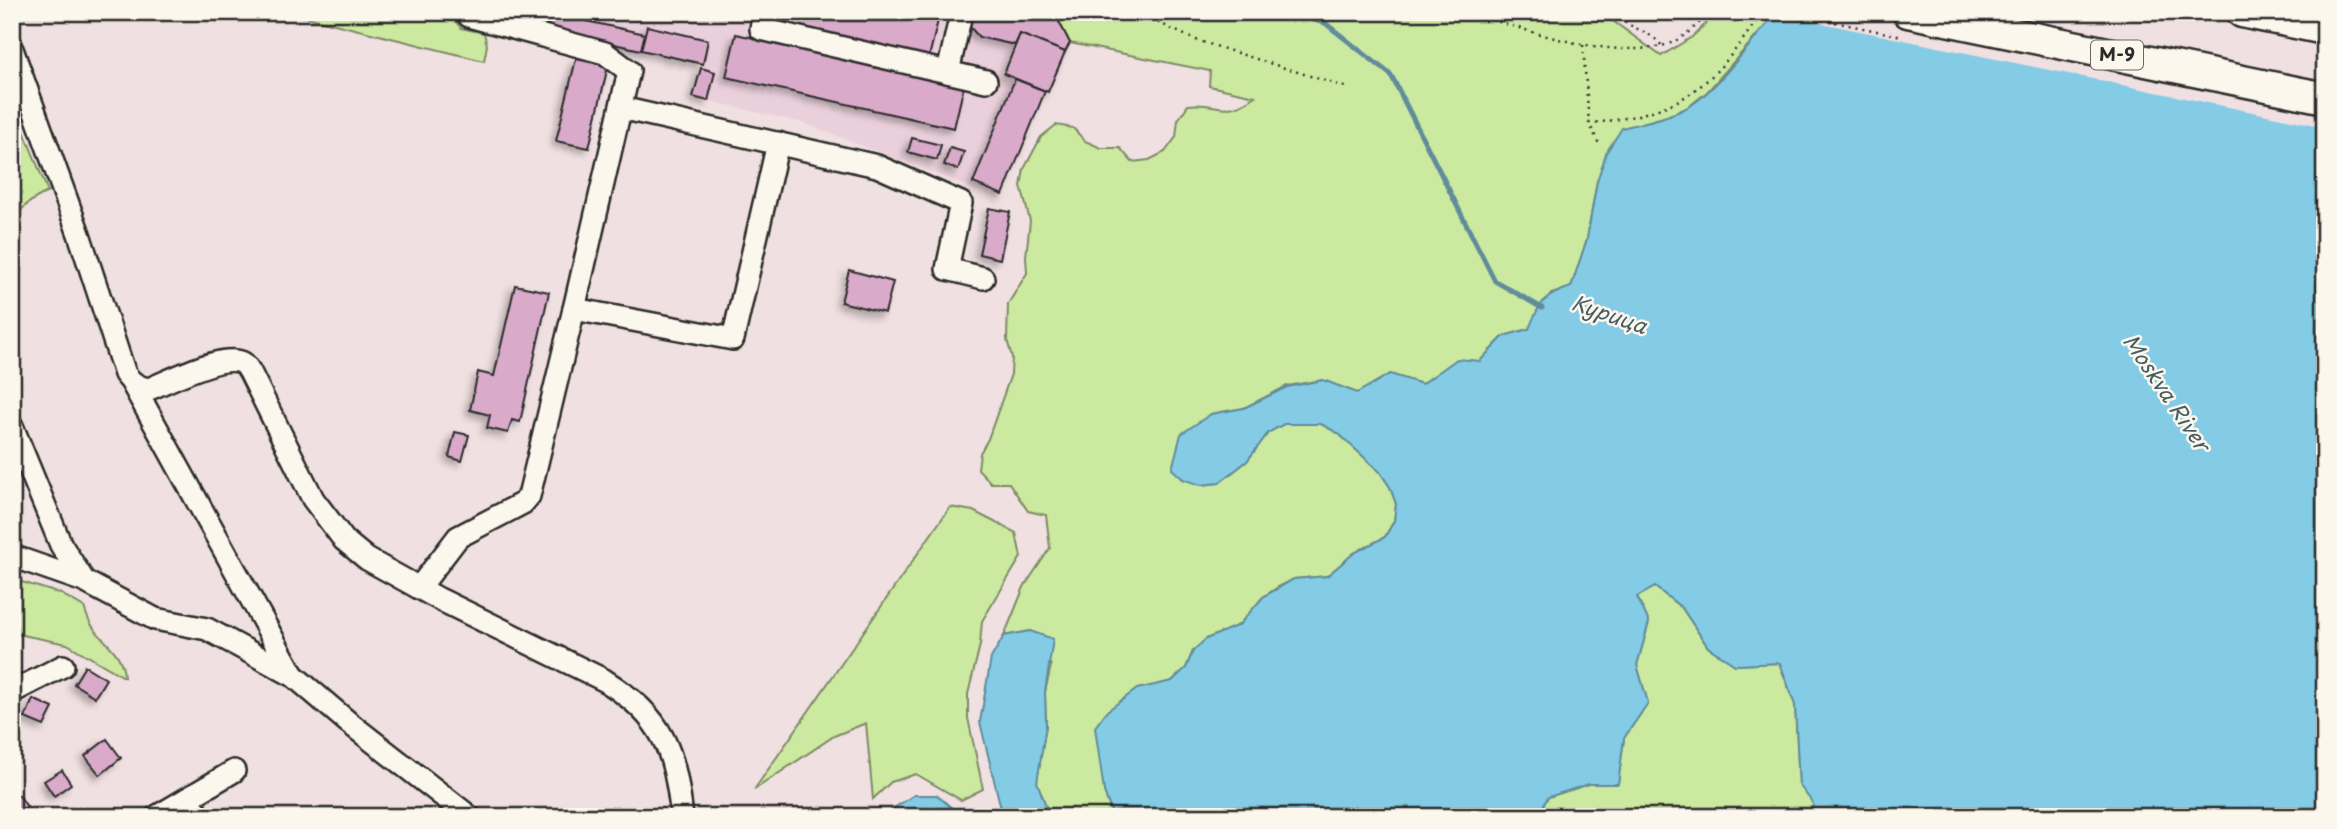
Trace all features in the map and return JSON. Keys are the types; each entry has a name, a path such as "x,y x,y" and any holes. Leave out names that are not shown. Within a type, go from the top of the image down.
{"highway":[{"name":"М-9","path":"1908,12 2325,97"},
{"path":"2242,12 2325,29"}],"street":[{"path":"419,588 458,537 523,503 529,496 629,71 605,53 469,16 466,12"},
{"path":"764,12 761,29 986,80"},
{"path":"948,72 960,12"},
{"path":"12,49 79,234 125,374 294,676"},
{"path":"621,108 877,166 961,203 947,269 983,278"},
{"path":"574,309 733,339 778,143"},
{"path":"132,383 149,389 218,361 242,363 250,372 313,499 336,530 367,559 419,588 604,680 631,697 659,728 671,754 682,817"},
{"path":"12,426 61,545 84,582"},
{"path":"12,556 84,582 155,619 207,629 294,676 348,722 470,817"},
{"path":"12,692 63,666"},
{"path":"156,817 234,771"},
{"path":"187,799 201,817"}],"path":[{"path":"1149,12 1155,21 1193,39 1345,87"},
{"path":"1465,12 1583,44 1625,49 1662,46 1690,31 1710,12"},
{"path":"1614,12 1630,28 1654,36 1662,46"},
{"path":"1589,123 1613,122 1642,115 1690,94 1718,70 1762,12"},
{"path":"1583,44 1589,123 1599,144"}],"shaded area":[{"path":"544,12 1054,12 1070,43 1048,92 1044,91 1000,199 803,123 693,97 702,64 540,27"}],"green space":[{"path":"286,12 448,12 461,28 484,33 487,45 484,61"},
{"path":"1054,12 1605,12 1609,18 1661,56 1692,37 1718,12 1771,12 1767,24 1707,92 1687,108 1669,115 1597,181 1587,239 1571,288 1551,294 1529,329 1504,336 1480,361 1457,360 1422,384 1390,374 1357,393 1323,380 1287,386 1244,408 1211,414 1183,479 1201,485 1219,483 1247,461 1268,433 1284,424 1321,424 1338,433 1380,472 1390,487 1396,504 1394,521 1385,537 1354,553 1327,576 1294,579 1263,597 1239,625 1206,639 1193,651 1186,668 1172,681 1155,686 1104,791 1113,817 1050,817 1037,782 1046,725 1045,692 1051,666 1030,631 1004,636 1024,587 1050,548 1046,515 1028,511 1009,483 991,483 978,469 980,453 988,439 1011,374 1012,357 1007,340 1008,304 1027,273 1030,221 1021,186 1024,169 1041,137 1056,125 1073,128 1085,141 1101,148 1120,148 1132,162 1149,160 1165,152 1176,137 1178,120 1188,105 1236,107 1255,96 1209,86 1210,71 1070,43"},
{"path":"12,101 48,192 28,204 12,221"},
{"path":"950,507 973,511 1016,533 1021,557 982,621 980,645 968,694 968,718 983,789 961,800 916,774 891,782 873,799 866,723 834,736 754,790"},
{"path":"12,579 61,594 84,607 91,625 121,662 124,677 67,644 12,633"},
{"path":"1655,587 1682,608 1708,647 1735,665 1779,663 1795,705 1799,784 1813,803 1812,817 1537,817 1548,797 1589,784 1618,783 1624,738 1648,703 1637,665 1649,622 1637,597"}],"water":[{"name":"Moskva River","path":"1771,12 2325,12 2325,817 1812,817 1813,803 1799,785 1795,705 1780,663 1735,665 1708,647 1682,608 1655,587 1637,597 1649,622 1637,665 1648,703 1624,738 1618,784 1589,784 1548,797 1537,817 1113,817 1104,791 1095,727 1107,711 1137,689 1172,681 1186,668 1193,651 1206,639 1239,625 1263,597 1294,579 1327,576 1354,553 1385,537 1394,521 1396,504 1390,487 1380,472 1338,433 1321,424 1284,424 1268,433 1247,461 1219,483 1201,485 1183,479 1172,469 1181,434 1211,414 1244,408 1287,387 1323,380 1357,393 1390,374 1422,384 1457,359 1480,361 1504,336 1529,329 1536,313 1548,297 1571,287 1587,239 1597,181 1606,153 1622,128 1669,115 1695,103 1739,58 1767,24"},
{"path":"1030,631 1053,639 1045,692 1046,725 1037,782 1050,817 1003,817 980,722 991,658 1004,636"},
{"path":"914,795 937,795 962,817 888,817 891,810"}],"pier":[{"path":"1768,12 2325,12 2325,127"}],"building":[{"path":"782,12 940,12 929,57 780,23"},
{"path":"971,12 1054,12 1070,43 1065,52 1020,34 1015,45 979,37 969,26"},
{"path":"550,13 645,34 641,50 547,29"},
{"path":"647,26 708,40 703,64 641,50"},
{"path":"736,34 964,86 954,128 726,77"},
{"path":"1020,34 1065,52 1048,92 1004,74"},
{"path":"576,59 608,66 589,148 556,141"},
{"path":"701,68 715,72 708,101 693,97"},
{"path":"1015,79 1045,91 1003,195 973,183"},
{"path":"912,138 941,145 937,160 908,152"},
{"path":"950,148 964,152 958,170 944,165"},
{"path":"989,208 1010,212 1000,259 979,254"},
{"path":"849,270 893,282 885,313 841,302"},
{"path":"515,285 549,292 520,422 512,420 508,433 487,428 490,415 470,410 478,372 494,376"},
{"path":"455,432 469,435 462,461 449,457"},
{"path":"85,666 106,679 95,697 74,684"},
{"path":"33,699 53,708 44,726 25,718"},
{"path":"107,739 121,758 100,775 85,756"},
{"path":"62,770 71,784 54,796 44,781"},
{"path":"19,795 27,807 14,815 12,799"}],"waterway":[{"name":"Курица","path":"1285,12 1325,23 1391,75 1495,281 1542,308"}]}
